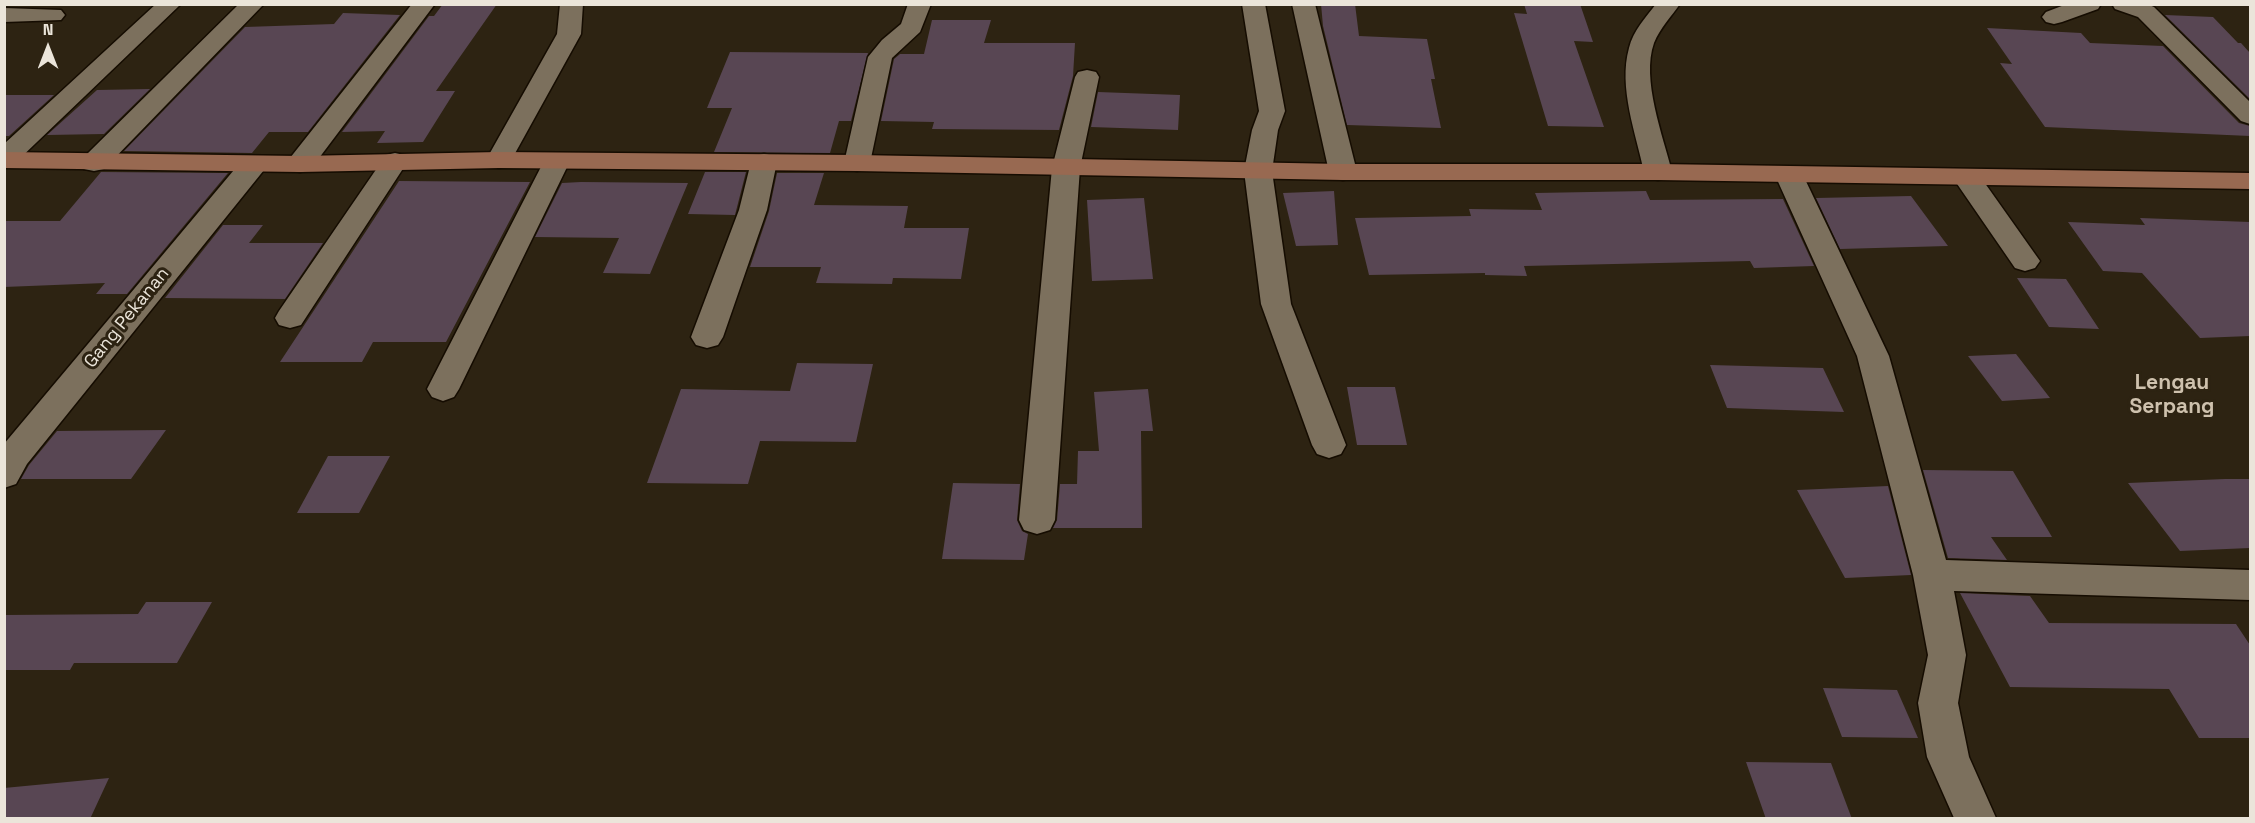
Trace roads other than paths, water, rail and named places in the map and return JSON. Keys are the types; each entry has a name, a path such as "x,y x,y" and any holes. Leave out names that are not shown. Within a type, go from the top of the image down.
{"street":[{"path":"4,159 170,4"},
{"path":"94,163 253,4"},
{"path":"300,164 424,4"},
{"path":"499,160 568,34 572,4"},
{"path":"857,163 880,57 890,45 912,27 920,4"},
{"path":"1253,4 1272,111 1265,130 1258,171 1276,304 1329,445"},
{"path":"1303,4 1343,172"},
{"path":"1658,172 1639,78 1638,61 1640,48 1653,23 1669,4"},
{"path":"2054,16 2090,4"},
{"path":"2122,4 2146,12 2250,116"},
{"path":"4,15 53,15"},
{"path":"1037,520 1066,168 1087,76"},
{"path":"4,159 94,163 254,164 499,160 764,162 1258,171 1658,172 1789,176 2250,181"},
{"path":"290,318 395,161"},
{"path":"443,389 557,161"},
{"path":"707,337 753,210 764,162"},
{"name":"Gang Pekanan","path":"4,475 14,456 254,164"},
{"path":"1789,176 1873,356 1932,575 1947,655 1938,703 1948,756 1975,819"},
{"path":"1967,178 2025,261"},
{"path":"1932,575 2146,584 2250,585"}],"district":[{"name":"Lengau Serpang","path":"2172,395"}]}
